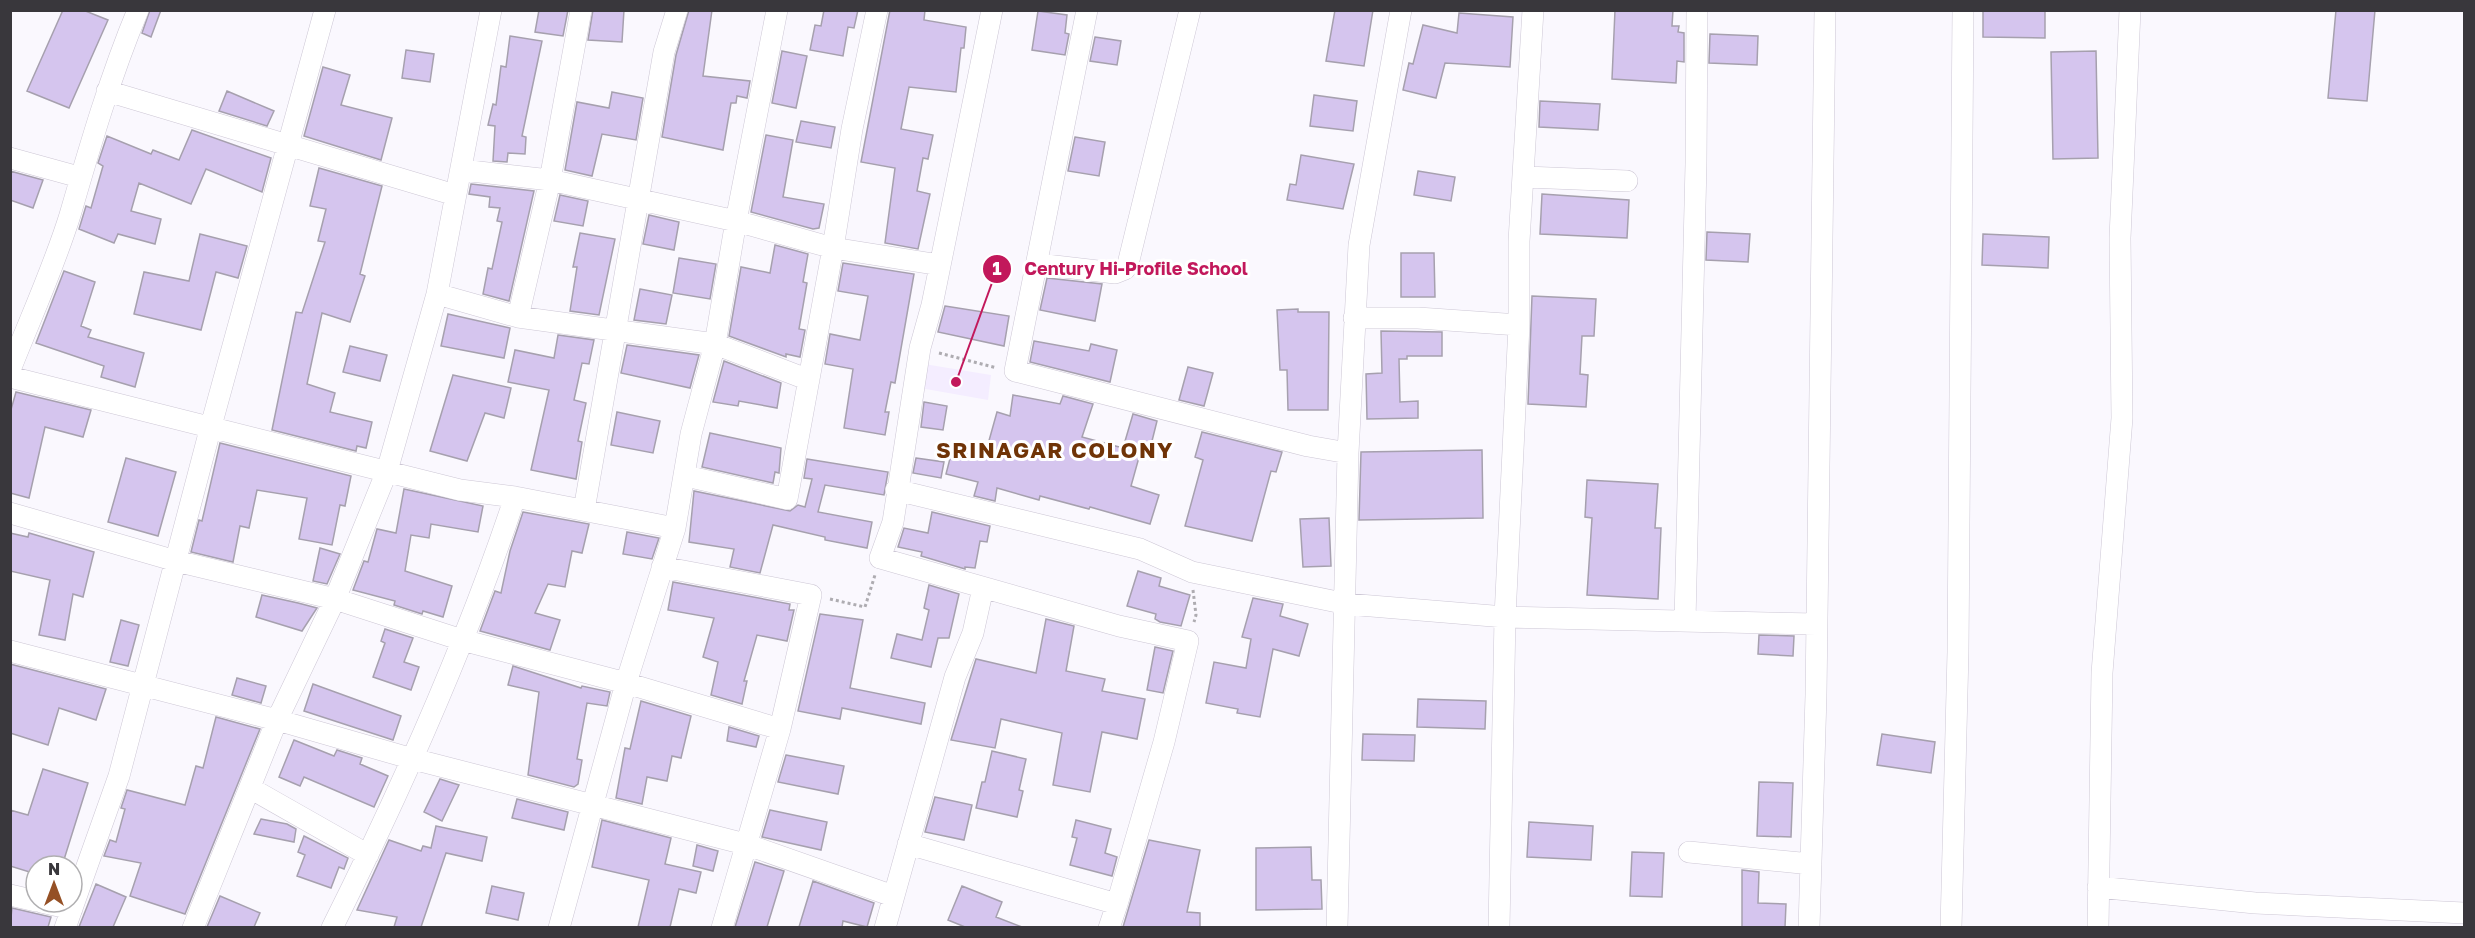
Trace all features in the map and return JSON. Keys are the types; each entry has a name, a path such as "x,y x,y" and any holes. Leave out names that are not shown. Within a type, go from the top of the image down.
{"street":[{"path":"10,370 69,216 107,91 138,10"},
{"path":"68,918 118,776 144,686 210,426 325,10"},
{"path":"193,927 277,720 335,599 387,471 437,294 491,10"},
{"path":"518,317 550,180 581,10"},
{"path":"584,510 664,52 677,10"},
{"path":"559,927 626,683 675,528 686,476 691,434 716,344 736,221 777,10"},
{"path":"686,476 787,499 833,248 852,129 878,10"},
{"path":"992,10 940,265 920,348 896,490 893,522 880,558 1119,626 1188,641 1164,742 1109,927"},
{"path":"1087,10 1015,371 1308,446 1348,453"},
{"path":"1038,264 1115,273 1125,269 1128,264 1190,10"},
{"path":"1337,927 1347,604 1348,453 1359,245 1401,10"},
{"path":"1499,927 1505,617 1519,325 1520,241 1533,10"},
{"path":"1685,621 1696,164 1697,10"},
{"path":"1809,927 1825,10"},
{"path":"1951,927 1958,652 1963,10"},
{"path":"2097,927 2102,673 2122,418 2120,238 2130,10"},
{"path":"107,91 455,195"},
{"path":"10,158 79,177"},
{"path":"462,170 550,180 736,221 833,248 940,265"},
{"path":"1525,177 1627,181"},
{"path":"437,294 518,317 716,344 809,380"},
{"path":"1354,318 1418,318 1519,325"},
{"path":"10,377 460,490 515,497 675,528"},
{"path":"896,490 1140,549 1192,572 1347,604 1505,617 1816,624"},
{"path":"332,927 413,759 484,588 515,497"},
{"path":"10,513 176,561 335,599 462,640 626,683 780,729"},
{"path":"662,567 811,595 780,729 722,927"},
{"path":"885,927 955,676 973,633 983,588"},
{"path":"10,651 277,720 413,759 745,844 893,896"},
{"path":"250,788 368,855"},
{"path":"908,844 1117,904"},
{"path":"1689,852 1811,864"},
{"path":"2098,888 2255,903 2464,913"}],"path":[{"path":"920,348 978,364 1015,371"},
{"path":"811,595 865,607 880,558"},
{"path":"1188,641 1196,615 1192,572"}],"shaded area":[{"path":"924,364 991,375 988,400 920,388"}],"building":[{"path":"63,10 83,10 108,20 69,108 27,91"},
{"path":"150,10 161,10 151,37 142,33"},
{"path":"539,10 568,10 563,36 535,32"},
{"path":"593,10 624,10 622,42 588,40"},
{"path":"689,10 712,10 703,76 750,81 747,98 737,96 736,103 731,103 723,150 662,137 676,55"},
{"path":"824,10 858,10 854,28 848,27 843,56 810,50 815,25 821,26"},
{"path":"890,10 925,10 924,20 966,27 956,92 909,87 901,129 933,135 928,159 923,158 917,191 930,194 918,249 885,243 895,168 861,162"},
{"path":"1335,10 1373,10 1364,66 1326,61"},
{"path":"1615,10 1673,10 1672,26 1679,26 1678,32 1684,33 1684,62 1677,61 1676,83 1612,79"},
{"path":"1983,10 2045,10 2045,38 1983,37"},
{"path":"2336,10 2375,10 2367,101 2328,98"},
{"path":"1038,11 1067,15 1065,33 1069,34 1065,55 1032,50"},
{"path":"1459,13 1513,17 1510,67 1445,63 1436,98 1403,90 1409,63 1413,64 1423,25 1457,33"},
{"path":"1710,34 1758,36 1757,65 1709,63"},
{"path":"510,36 542,41 522,136 526,137 525,154 508,153 507,162 493,161 495,126 488,125 493,104 496,105 501,66 506,67"},
{"path":"1095,37 1121,41 1117,65 1090,61"},
{"path":"406,50 434,54 430,82 402,78"},
{"path":"782,51 807,56 796,108 772,103"},
{"path":"2096,51 2098,158 2053,159 2051,52"},
{"path":"323,67 350,75 341,105 392,118 381,160 304,136"},
{"path":"227,91 274,111 267,126 219,111"},
{"path":"612,92 643,98 636,140 602,134 592,176 565,170 577,102 609,108"},
{"path":"1314,95 1357,101 1353,131 1310,126"},
{"path":"1540,101 1600,104 1598,130 1539,127"},
{"path":"801,121 835,127 831,148 796,142"},
{"path":"192,130 271,158 262,192 206,169 191,204 139,183 131,211 161,219 155,244 118,234 114,243 79,229 86,206 91,208 103,166 98,163 107,136 151,154 153,150 179,160"},
{"path":"766,135 793,140 783,197 824,204 819,228 813,229 751,212"},
{"path":"1075,137 1105,142 1099,176 1068,171"},
{"path":"1301,155 1354,164 1343,209 1287,200 1290,184 1296,185"},
{"path":"319,168 382,186 360,274 365,276 350,322 322,313 307,384 335,393 330,412 372,422 366,448 357,446 356,451 272,430 296,312 302,313 325,242 318,241 326,209 310,206"},
{"path":"10,171 43,180 33,208 10,200"},
{"path":"1418,171 1455,177 1451,201 1414,195"},
{"path":"471,184 534,191 509,301 483,294 488,268 492,269 502,222 497,221 500,208 489,207 490,197 469,194"},
{"path":"1542,194 1629,200 1627,238 1540,234"},
{"path":"560,195 588,201 583,226 554,221"},
{"path":"649,215 679,222 674,250 643,244"},
{"path":"1707,232 1750,234 1748,262 1706,260"},
{"path":"580,233 615,239 599,315 570,311 577,267 573,267"},
{"path":"200,234 247,246 238,278 216,272 201,330 134,314 144,272 189,281"},
{"path":"1983,234 2049,237 2048,268 1982,265"},
{"path":"775,245 808,254 803,282 807,283 799,329 805,330 800,357 786,354 786,357 729,336 741,267 770,273"},
{"path":"1401,253 1434,253 1435,297 1401,297"},
{"path":"679,258 716,264 710,299 673,293"},
{"path":"843,263 914,274 895,383 891,382 885,412 889,412 885,435 844,428 853,369 825,364 830,334 860,340 868,296 838,291"},
{"path":"64,271 95,282 81,326 91,330 88,337 144,353 135,387 101,377 104,366 36,343"},
{"path":"1047,278 1102,284 1095,321 1040,310"},
{"path":"640,289 672,295 666,324 634,320"},
{"path":"1532,296 1596,299 1594,336 1582,336 1580,374 1588,375 1586,407 1528,404"},
{"path":"945,306 1009,316 1004,346 938,332"},
{"path":"1298,309 1298,312 1329,312 1328,410 1288,410 1287,370 1280,370 1277,310"},
{"path":"448,314 510,328 504,358 441,346"},
{"path":"1381,331 1442,332 1442,356 1407,356 1407,359 1399,359 1400,402 1418,401 1418,418 1367,419 1366,374 1382,373"},
{"path":"558,335 594,340 589,364 582,363 574,400 586,403 578,441 582,442 576,479 531,470 549,390 508,382 515,350 554,358"},
{"path":"1034,341 1089,351 1091,344 1117,350 1110,382 1030,362"},
{"path":"627,345 699,355 690,388 621,373"},
{"path":"350,346 387,355 380,381 343,372"},
{"path":"724,361 781,383 777,408 739,401 738,406 713,402"},
{"path":"1188,367 1213,373 1204,406 1179,400"},
{"path":"453,375 511,388 504,418 485,413 467,461 430,451"},
{"path":"16,392 91,410 83,437 45,427 29,498 10,493 10,413"},
{"path":"1013,395 1060,404 1063,396 1093,404 1082,437 1123,448 1133,414 1157,421 1151,445 1143,443 1131,486 1159,495 1150,524 1090,507 1089,509 1040,496 1039,500 997,488 995,501 974,496 978,482 946,474 953,447 985,455 997,412 1010,416"},
{"path":"924,402 947,406 943,430 921,427"},
{"path":"617,412 660,421 653,453 611,445"},
{"path":"1202,432 1282,452 1276,472 1271,471 1252,541 1185,526 1203,460 1195,457"},
{"path":"710,433 781,448 779,473 775,472 773,483 702,467"},
{"path":"220,443 351,476 345,506 340,505 332,545 299,539 307,498 257,490 249,528 240,526 233,562 191,552 199,520 202,521"},
{"path":"1482,450 1483,518 1359,520 1361,452"},
{"path":"126,458 176,472 158,536 108,522"},
{"path":"916,458 944,462 941,478 913,473"},
{"path":"807,459 888,472 884,495 825,485 818,512 872,522 867,548 825,540 825,537 773,525 760,573 730,567 734,549 689,542 694,491 790,511 798,505 805,507 812,479 804,478"},
{"path":"1587,480 1658,484 1655,528 1661,528 1658,599 1587,595 1592,518 1585,517"},
{"path":"404,489 483,506 478,532 431,524 429,538 411,535 405,571 452,586 443,617 423,611 422,614 394,605 395,601 353,590 364,561 368,562 377,529 396,533"},
{"path":"523,512 589,524 582,553 572,551 565,587 548,584 535,613 560,620 550,650 480,631 495,591 501,593 510,551"},
{"path":"932,512 990,526 987,542 980,541 975,568 965,567 965,569 921,556 922,552 898,547 904,528 928,533"},
{"path":"1329,518 1331,566 1303,567 1300,519"},
{"path":"627,532 659,538 652,559 623,554"},
{"path":"10,533 28,537 29,533 94,552 83,597 73,594 65,640 39,635 50,580 10,571"},
{"path":"320,548 340,554 327,584 313,581"},
{"path":"1138,571 1161,578 1159,586 1190,595 1181,626 1160,622 1155,619 1156,614 1127,606"},
{"path":"673,582 790,604 789,610 794,610 787,641 757,635 744,681 747,681 742,704 711,695 718,662 703,657 714,618 668,610"},
{"path":"929,585 959,594 949,638 938,638 931,667 891,658 897,634 922,640 929,610 924,608"},
{"path":"262,595 317,608 302,631 256,617"},
{"path":"1253,598 1283,604 1280,616 1308,624 1299,656 1273,649 1260,717 1237,713 1238,709 1206,703 1214,662 1246,668 1251,639 1242,637"},
{"path":"820,614 863,620 850,688 925,703 921,724 842,708 840,719 798,711"},
{"path":"1046,619 1074,626 1066,671 1105,679 1102,691 1145,699 1137,739 1102,732 1090,792 1053,785 1062,733 1001,719 995,748 951,740 976,659 1036,673"},
{"path":"121,620 139,625 128,666 110,662"},
{"path":"385,629 413,638 404,662 419,667 411,690 373,677 385,643 381,641"},
{"path":"1759,635 1794,636 1793,656 1758,654"},
{"path":"1155,647 1173,651 1163,693 1147,690"},
{"path":"10,664 106,689 96,720 59,708 48,745 10,733"},
{"path":"513,666 581,688 582,686 610,692 607,706 587,703 577,759 582,760 578,784 574,787 528,775 539,692 508,685"},
{"path":"237,678 266,686 261,703 232,695"},
{"path":"313,684 401,716 393,740 304,711"},
{"path":"1418,699 1486,701 1485,729 1417,727"},
{"path":"641,701 691,716 681,758 672,756 667,781 647,777 642,804 616,798 625,748 630,749"},
{"path":"216,717 260,729 185,914 130,896 141,863 104,856 110,840 116,842 125,809 121,808 127,790 185,805 196,766 203,768"},
{"path":"729,727 759,736 756,747 727,741"},
{"path":"1363,734 1415,735 1414,761 1362,760"},
{"path":"1882,734 1935,742 1931,773 1877,765"},
{"path":"294,740 334,756 337,750 362,758 360,764 388,776 374,807 304,777 300,786 279,777"},
{"path":"992,751 1026,759 1019,790 1023,791 1017,817 976,808"},
{"path":"786,755 844,766 838,794 778,782"},
{"path":"43,769 88,783 66,854 24,854 24,870 10,866 10,810 28,815"},
{"path":"440,779 459,785 442,821 424,812"},
{"path":"1759,782 1793,783 1791,837 1757,836"},
{"path":"935,797 972,805 964,840 925,832"},
{"path":"517,799 568,812 564,830 512,818"},
{"path":"770,810 827,822 821,850 762,837"},
{"path":"261,819 287,824 296,829 294,842 254,834"},
{"path":"602,820 671,838 665,864 701,872 696,893 679,889 670,927 638,927 649,880 592,867"},
{"path":"1076,820 1111,829 1105,853 1117,857 1112,876 1070,865 1077,838 1072,837"},
{"path":"1529,822 1593,826 1591,860 1527,857"},
{"path":"436,826 487,837 482,861 446,853 421,927 394,927 397,917 357,910 389,840 421,851 423,846 431,848"},
{"path":"304,836 348,858 344,869 339,867 331,888 297,876 305,855 298,852"},
{"path":"1149,840 1200,850 1187,912 1200,913 1200,927 1123,927"},
{"path":"697,845 718,851 713,871 693,866"},
{"path":"1311,847 1312,880 1321,880 1322,909 1256,910 1256,848"},
{"path":"1632,852 1664,853 1662,897 1630,896"},
{"path":"755,862 784,871 767,927 735,927"},
{"path":"1742,870 1759,872 1758,903 1786,904 1785,927 1742,927"},
{"path":"813,881 874,903 867,927 843,921 842,927 799,927"},
{"path":"96,884 126,897 113,927 79,927"},
{"path":"492,886 524,893 518,920 486,913"},
{"path":"962,886 1002,902 996,917 1022,927 965,927 948,920"},
{"path":"220,896 260,913 254,927 207,927"},
{"path":"12,908 24,911 24,914 51,917 48,927 10,927"}],"place":[{"name":"Century Hi-Profile School","path":"956,382"}],"district":[{"name":"SRINAGAR COLONY","path":"1055,449"}]}
